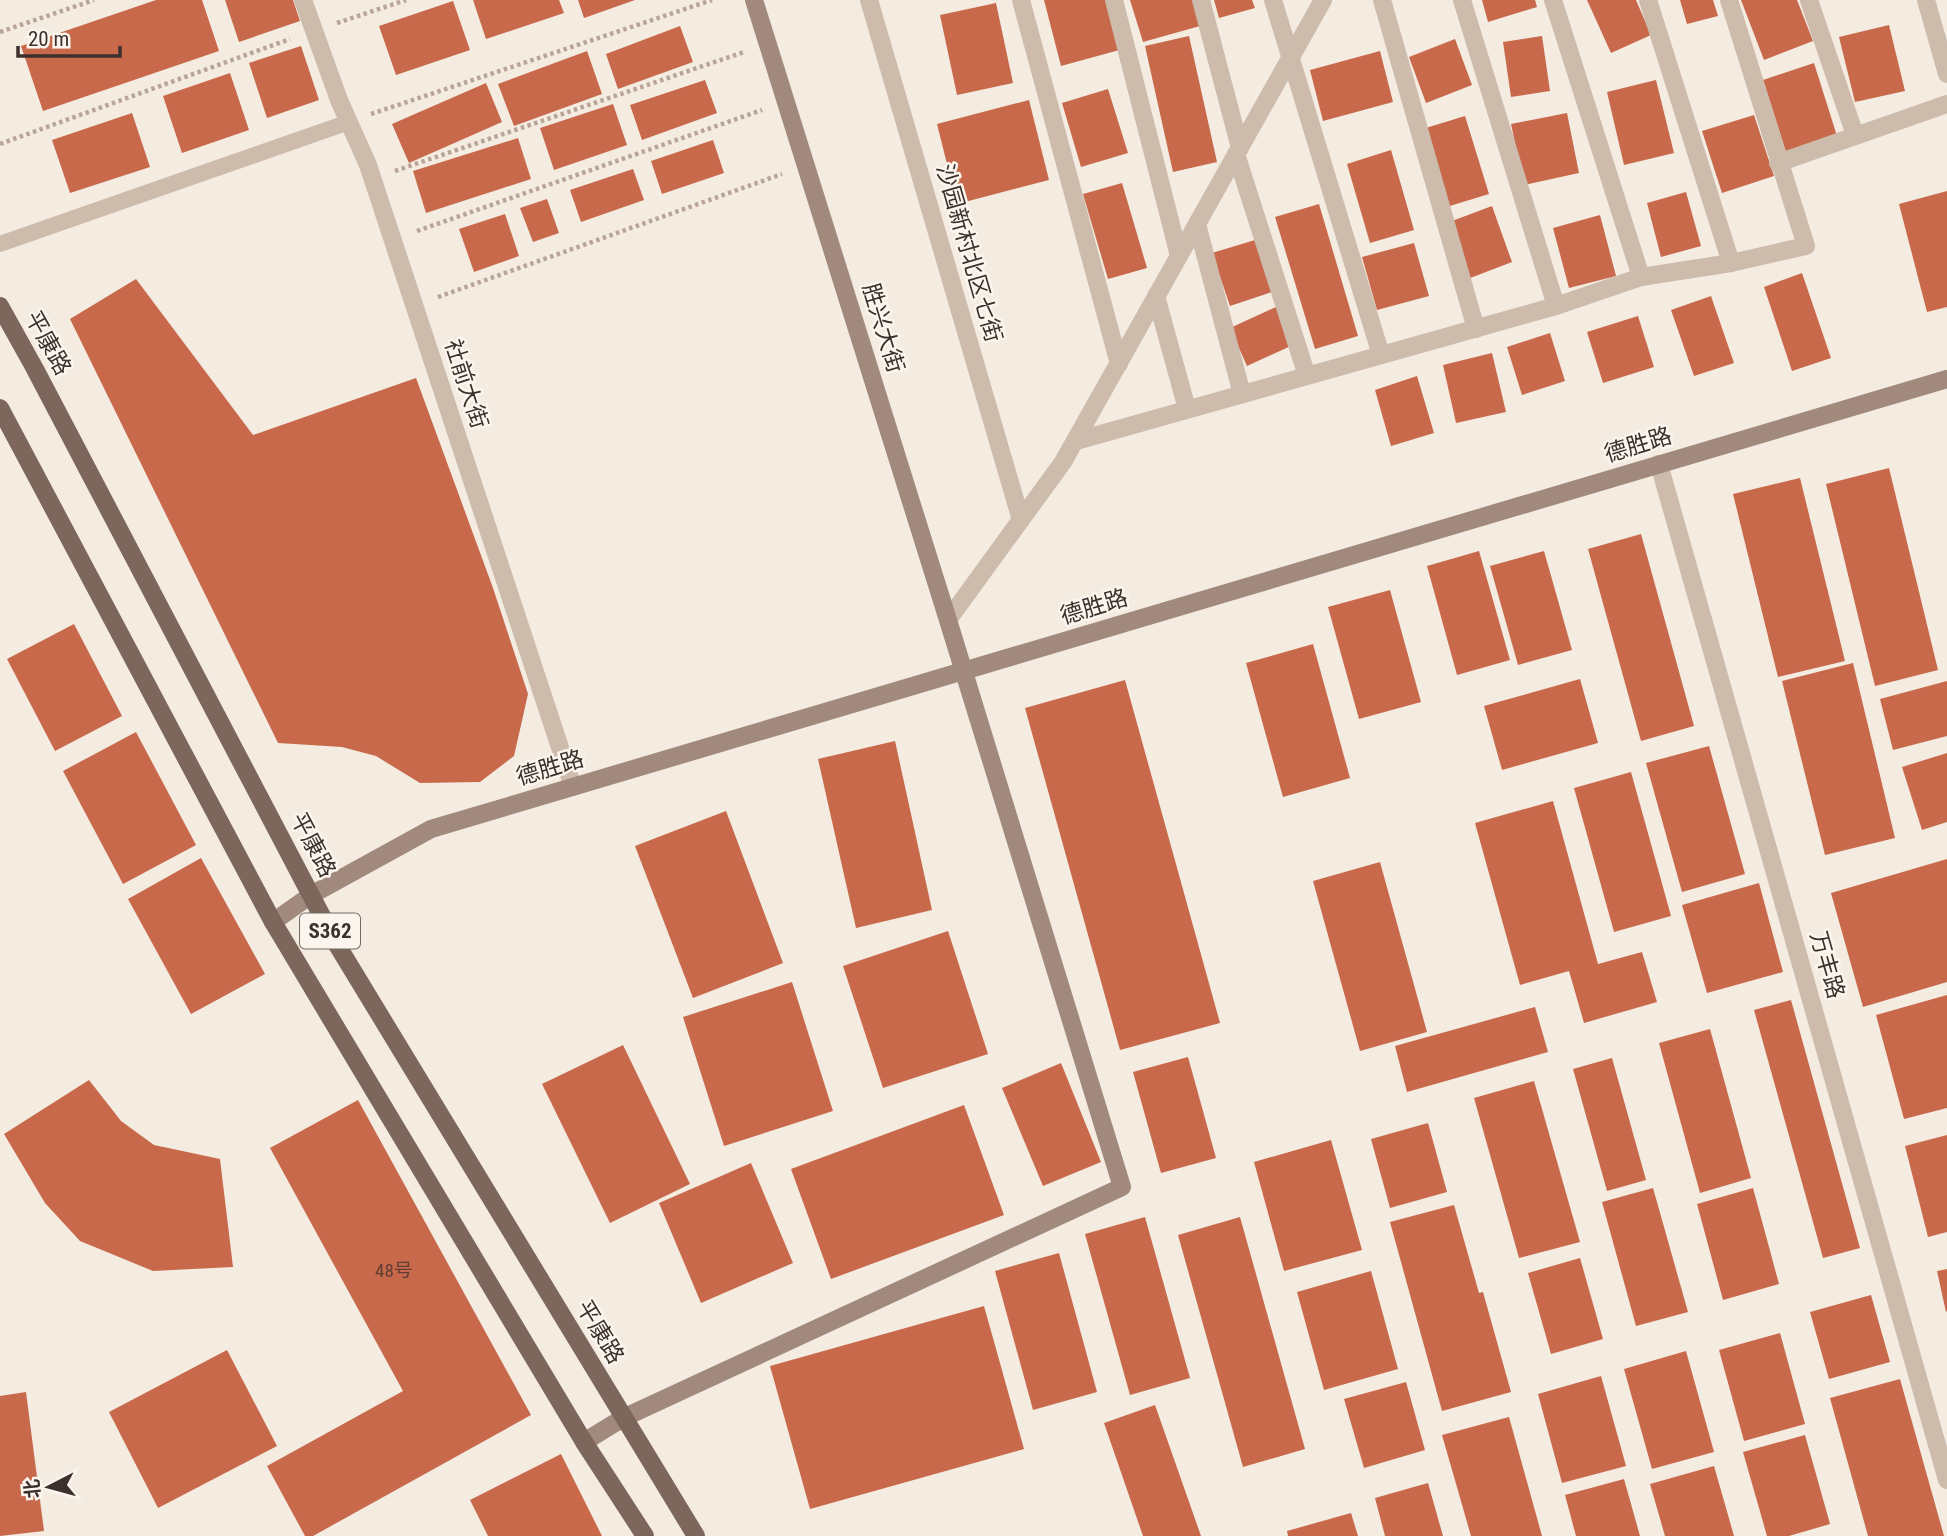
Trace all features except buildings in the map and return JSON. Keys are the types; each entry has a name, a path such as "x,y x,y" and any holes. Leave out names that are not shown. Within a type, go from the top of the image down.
{"main road":[{"name":"平康路","path":"0,306 42,381 336,943 696,1536"},
{"name":"S362","path":"0,408 273,922 584,1442 645,1536"}],"street":[{"name":"社前大街","path":"303,0 373,179 573,787"},
{"name":"胜兴大街","path":"623,1418 1122,1187 754,0"},
{"name":"沙园新村北区七街","path":"869,0 1021,520"},
{"path":"1021,0 1118,364"},
{"path":"1114,0 1179,256"},
{"path":"1201,0 1238,151 1307,376"},
{"path":"1273,0 1381,355"},
{"path":"948,620 1076,441 1323,0"},
{"path":"1382,0 1476,329"},
{"path":"1462,0 1556,306"},
{"path":"1553,0 1641,277"},
{"path":"1648,0 1731,263"},
{"path":"1076,441 1556,306 1641,277 1731,263 1805,246 1729,0"},
{"path":"1809,0 1855,135"},
{"path":"1926,0 1947,74"},
{"path":"1778,163 1947,104"},
{"path":"1197,224 1242,394"},
{"path":"1156,296 1188,409"},
{"name":"德胜路","path":"273,922 312,895 431,829 1947,379"},
{"name":"万丰路","path":"1659,464 1947,1480"},
{"path":"584,1442 623,1418"}],"lane":[{"path":"0,244 349,122"}],"path":[{"path":"0,32 94,0"},
{"path":"0,144 314,30 406,0"},
{"path":"349,122 712,0"},
{"path":"373,179 768,43"},
{"path":"393,240 786,102"},
{"path":"415,305 806,165"}]}
